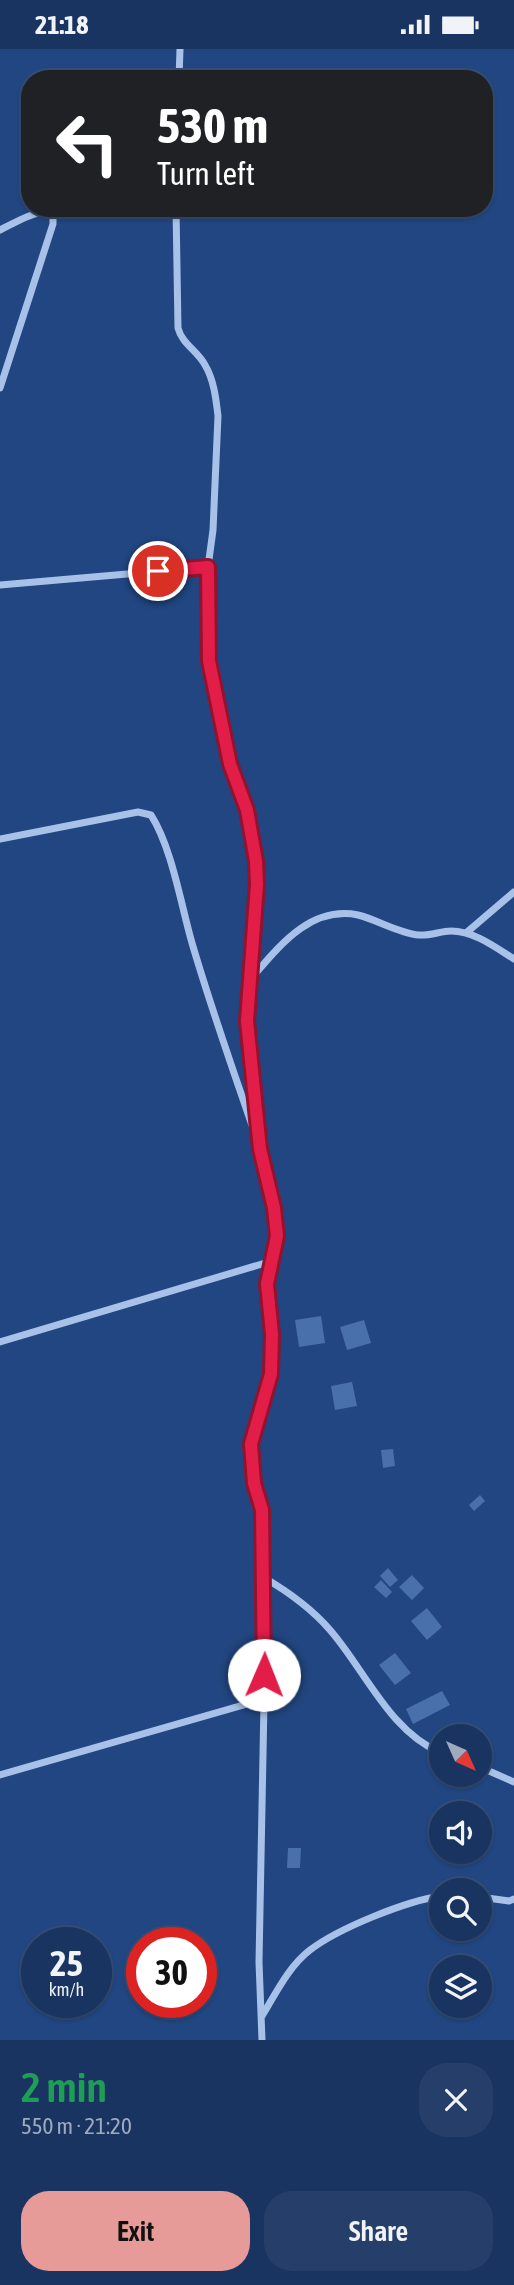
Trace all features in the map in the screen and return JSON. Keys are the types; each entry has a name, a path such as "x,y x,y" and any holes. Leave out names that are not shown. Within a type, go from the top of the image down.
{"street":[{"path":"179,70 180,49"},
{"path":"0,230 29,217"},
{"path":"0,388 53,217"},
{"path":"176,217 180,334 205,365 216,397 218,416 213,530 208,567 209,661 230,764 247,810 256,861 257,884 247,1021 260,1149"},
{"path":"0,585 208,567"},
{"path":"0,839 138,813 151,815 174,873 192,943 260,1149 274,1208 277,1236 267,1284 272,1334 271,1374 251,1444 254,1483 262,1510 265,1651 259,1962 262,2040"},
{"path":"466,933 514,892"},
{"path":"248,982 289,936 307,925 338,914 356,915 419,935 445,931 466,933 514,959"},
{"path":"0,1342 272,1261"},
{"path":"263,1577 282,1589 330,1630 397,1719 416,1739 429,1746"},
{"path":"0,1775 264,1699"},
{"path":"492,1772 514,1782"},
{"path":"492,1898 511,1900 514,1909"},
{"path":"262,2016 282,1983 309,1950 352,1926 429,1899"}],"building":[{"path":"321,1316 325,1343 299,1347 295,1320"},
{"path":"364,1320 371,1343 347,1350 340,1327"},
{"path":"352,1382 357,1406 335,1410 331,1386"},
{"path":"393,1449 395,1466 383,1468 381,1450"},
{"path":"480,1495 485,1501 474,1511 469,1505"},
{"path":"388,1568 398,1580 390,1587 380,1576"},
{"path":"412,1575 424,1588 412,1600 399,1587"},
{"path":"381,1580 392,1592 386,1598 374,1587"},
{"path":"427,1608 442,1627 427,1640 411,1621"},
{"path":"395,1653 411,1673 395,1685 379,1665"},
{"path":"442,1691 450,1705 413,1724 406,1709"},
{"path":"288,1848 301,1848 300,1868 287,1868"}],"route":[{"path":"158,571 208,567 209,661 230,764 247,810 255,845 257,884 247,1021 260,1149 274,1208 277,1236 267,1284 272,1334 271,1374 251,1444 254,1483 262,1510 264,1675"}]}
